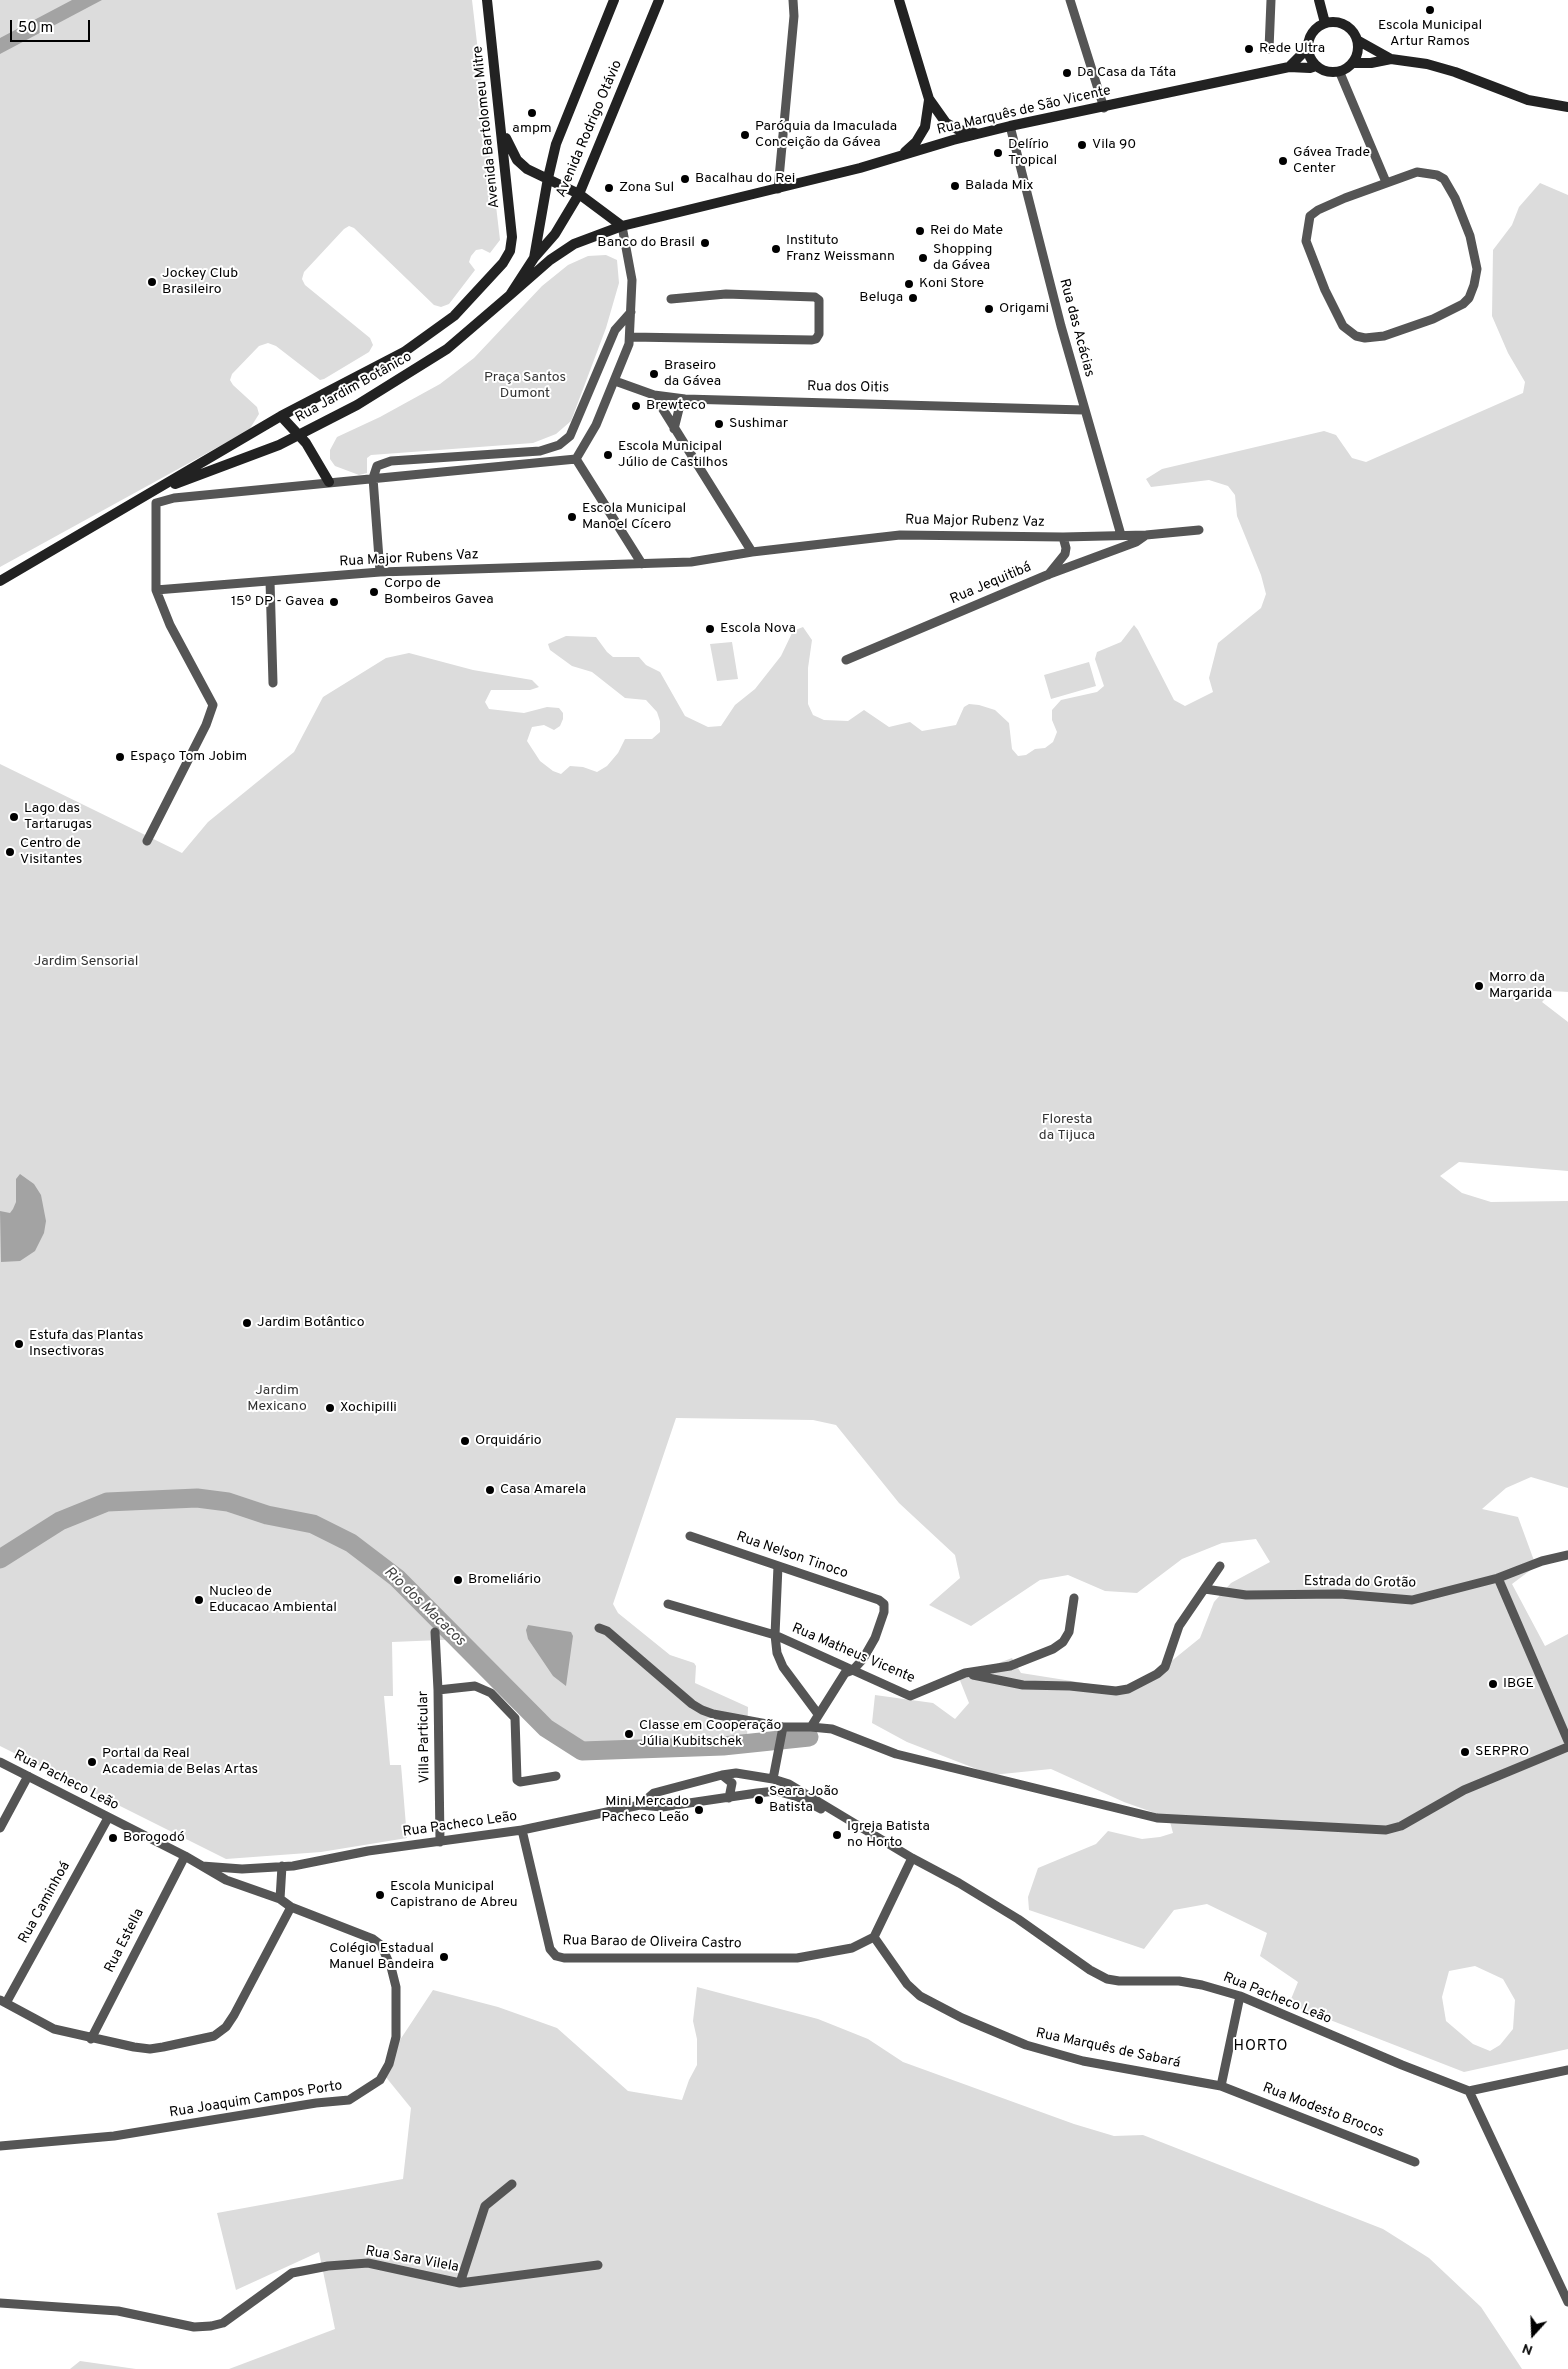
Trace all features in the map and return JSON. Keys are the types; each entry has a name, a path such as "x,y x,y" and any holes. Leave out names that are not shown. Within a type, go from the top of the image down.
{"main road":[{"name":"Avenida Bartolomeu Mitre","path":"487,0 512,236 510,251"},
{"name":"Avenida Rodrigo Otávio","path":"534,258 548,178 565,119 614,0"},
{"name":"Avenida Rodrigo Otávio","path":"534,258 555,234 579,194 659,0"},
{"path":"899,0 929,99 940,118 959,130 972,133 986,132"},
{"path":"1319,0 1326,23"},
{"path":"1332,22 1345,25 1355,34 1357,40 1358,48 1353,63 1340,73 1326,72 1316,66 1310,58 1308,49 1312,33 1326,23 1332,22"},
{"path":"1357,40 1391,59 1439,67 1528,100 1568,108"},
{"path":"1289,67 1308,49"},
{"path":"1353,63 1370,63 1391,59"},
{"name":"Rua Marquês de São Vicente","path":"622,226 778,189 1010,126 1104,108 1289,67 1310,68 1316,66"},
{"path":"895,157 910,148 921,136 928,118 929,99"},
{"path":"500,121 509,148 517,160 527,168 579,194 622,226"},
{"path":"510,295 550,260 574,244 622,226"},
{"name":"Rua Jardim Botânico","path":"0,581 281,416 404,352 454,316 503,263 510,251"},
{"name":"Rua Jardim Botânico","path":"153,492 279,445 402,379 447,349 480,323 510,295 534,258"},
{"path":"281,416 300,434 330,482"}],"street":[{"path":"778,189 794,16 793,0"},
{"path":"1070,0 1104,108"},
{"path":"1269,49 1271,0"},
{"path":"1340,73 1386,182"},
{"name":"Rua das Acácias","path":"1010,126 1084,410 1121,535"},
{"path":"1417,172 1438,175 1444,179 1455,198 1470,236 1477,269 1469,298 1458,308 1384,336 1366,338 1356,336 1343,326 1338,318 1306,241 1307,228 1310,216 1318,210 1386,182 1417,172"},
{"path":"576,459 596,425 615,381 630,338 632,280 622,226"},
{"path":"630,338 812,340 816,339 819,334 819,300 815,297 726,294 671,299"},
{"path":"380,572 372,478 377,466 391,461 540,451 559,445 570,436 615,330 631,312"},
{"name":"Rua dos Oitis","path":"615,381 654,395 685,399 1084,410"},
{"path":"654,395 752,552"},
{"path":"674,429 679,408 685,399"},
{"path":"147,841 206,725 213,705 170,625 156,590 156,503 174,498 576,459"},
{"path":"576,459 642,564"},
{"name":"Rua Major Rubenz Vaz","path":"752,552 900,535 1063,537 1146,535 1198,530"},
{"name":"Rua Jequitibá","path":"846,660 1047,575 1136,542 1146,535"},
{"path":"1047,575 1065,554 1066,548 1063,537"},
{"name":"Rua Major Rubens Vaz","path":"156,590 380,572 691,562 752,552"},
{"path":"270,581 273,684"},
{"name":"Rua Nelson Tinoco","path":"690,1536 879,1600 884,1604 884,1612 875,1638 863,1659 853,1670"},
{"name":"Estrada do Grotão","path":"1205,1589 1246,1595 1340,1594 1412,1600 1498,1578 1542,1561 1568,1555"},
{"path":"778,1566 775,1635 778,1653 783,1667 818,1714"},
{"path":"965,1673 1023,1685 1070,1686 1116,1691 1128,1689 1157,1674 1165,1667 1179,1626 1220,1566"},
{"path":"1498,1578 1568,1741"},
{"name":"Rua Matheus Vicente","path":"668,1604 775,1635 910,1696 965,1673 1010,1666 1053,1649 1063,1642 1069,1632 1074,1598"},
{"path":"599,1628 607,1631 692,1704 713,1714 783,1727 832,1729 896,1754 1157,1818 1386,1830 1401,1826 1464,1790 1568,1747"},
{"name":"Villa Particular","path":"435,1632 438,1690 440,1842"},
{"path":"811,1727 845,1673 853,1670"},
{"path":"438,1690 475,1686 491,1693 514,1718 516,1780 520,1782 556,1776"},
{"path":"757,1793 770,1778 783,1727"},
{"name":"Rua Pacheco Leão","path":"0,1762 185,1856 199,1866 226,1880 280,1899"},
{"name":"Rua Pacheco Leão","path":"640,1805 654,1793 736,1773 770,1778 789,1784 840,1813 857,1826"},
{"path":"722,1775 732,1783 729,1798"},
{"path":"0,1828 28,1776"},
{"name":"Rua Pacheco Leão","path":"199,1866 242,1869 293,1866 368,1851 522,1830 640,1805 662,1807 776,1791 798,1797 857,1826 1018,1919 1090,1970 1107,1978 1119,1981 1179,1980 1202,1984 1240,1996 1402,2065 1469,2091"},
{"name":"Rua Caminhoá","path":"3,2001 108,1818"},
{"name":"Rua Barao de Oliveira Castro","path":"522,1830 550,1949 556,1956 564,1958 797,1958 852,1948 874,1937"},
{"name":"Rua Estella","path":"91,2039 185,1856"},
{"path":"874,1937 912,1858"},
{"path":"280,1899 282,1866"},
{"name":"Rua Joaquim Campos Porto","path":"0,2146 114,2136 316,2102 349,2100 380,2080 389,2064 396,2037 396,1987 386,1952 373,1939 291,1907 280,1899"},
{"path":"3,2001 54,2029 91,2039 134,2047 150,2049 214,2036 226,2027 234,2015 291,1907"},
{"name":"Rua Marquês de Sabará","path":"874,1937 907,1984 920,1996 962,2018 1026,2045 1083,2061 1221,2086"},
{"path":"1221,2086 1240,1996"},
{"path":"1568,2070 1469,2091 1568,2302"},
{"name":"Rua Modesto Brocos","path":"1221,2086 1415,2162"},
{"path":"460,2283 485,2206 512,2184"},
{"name":"Rua Sara Vilela","path":"0,2303 118,2311 194,2327 223,2323 292,2273 328,2266 368,2263 460,2283 598,2265"}],"green space":[{"name":"Jockey Club Brasileiro","path":"0,0 472,0 500,240 490,253 482,249 476,250 469,262 475,270 449,304 441,307 434,305 354,228 349,226 344,229 304,272 302,279 305,285 370,338 373,345 369,352 320,380 276,346 268,343 259,346 232,374 230,380 257,407 259,414 249,430 0,567"},
{"name":"Floresta da Tijuca","path":"1540,183 1568,195 1568,992 1552,991 1542,1002 1568,1022 1568,1171 1459,1162 1440,1176 1462,1193 1491,1202 1568,1201 1568,1488 1531,1477 1506,1488 1482,1509 1518,1517 1536,1566 1512,1584 1545,1646 1568,1634 1568,2049 1464,2072 1289,2004 1298,1982 1260,1956 1267,1933 1207,1904 1174,1910 1144,1949 1029,1910 1028,1897 1038,1868 1096,1844 1108,1831 1142,1839 1173,1833 1169,1818 1124,1802 1051,1769 992,1775 907,1742 872,1723 875,1695 933,1703 955,1719 969,1703 959,1678 1012,1658 1021,1673 1122,1689 1153,1676 1200,1638 1214,1602 1231,1583 1270,1562 1256,1539 1222,1543 1182,1559 1137,1593 1105,1591 1068,1575 1040,1580 971,1626 929,1605 960,1578 955,1555 899,1503 836,1425 813,1420 676,1418 613,1604 618,1613 670,1655 694,1663 696,1666 695,1683 748,1707 747,1739 665,1746 581,1748 465,1639 392,1642 393,1696 384,1696 390,1765 401,1765 407,1838 321,1852 226,1859 0,1746 0,764 182,853 208,822 294,752 323,697 386,658 409,653 473,670 532,680 539,687 530,690 491,690 485,702 489,709 524,713 547,707 559,708 563,713 560,726 554,730 544,725 532,727 527,741 540,761 553,771 561,774 570,766 583,767 597,772 607,766 618,753 625,739 652,739 660,732 660,721 657,712 646,700 625,698 592,672 572,666 550,650 548,644 566,636 596,637 613,657 639,657 646,665 660,672 685,716 708,727 721,726 735,705 755,689 781,656 793,631 803,627 812,640 808,668 808,704 813,715 824,720 848,721 864,710 889,727 910,722 922,731 956,725 964,707 969,704 979,705 995,710 1009,723 1012,749 1018,756 1026,755 1035,749 1045,748 1053,742 1057,732 1052,720 1052,710 1061,700 1097,692 1104,686 1095,659 1097,652 1121,642 1134,625 1174,700 1185,706 1213,692 1209,678 1218,643 1261,608 1266,594 1261,575 1237,516 1235,495 1228,486 1209,480 1151,487 1146,479 1162,469 1324,431 1336,435 1352,458 1366,462 1523,393 1525,382 1508,353 1492,316 1493,250 1512,225 1519,207","holes":["1475,1966 1503,1979 1515,2000 1513,2029 1500,2045 1490,2051 1473,2044 1446,2021 1442,1997 1449,1971"]},
{"name":"Praça Santos Dumont","path":"606,255 617,260 619,283 606,328 571,421 556,434 533,443 371,455 367,458 367,473 359,475 335,466 330,459 330,450 337,437 380,417 440,384 474,358 542,286 568,265 588,256"},
{"path":"732,642 738,679 717,681 710,644"},
{"path":"1089,662 1096,686 1051,699 1044,675"},
{"path":"697,1987 818,2019 868,2039 903,2062 1074,2124 1114,2136 1143,2135 1383,2229 1429,2258 1481,2307 1522,2369 229,2369 335,2329 319,2252 236,2290 217,2213 403,2179 411,2108 385,2076 394,2049 433,1990 498,2007 557,2028 628,2091 682,2100 697,2065 697,2039 693,2021"},
{"path":"80,2361 136,2369 70,2369"}],"shaded area":[{"path":"72,0 102,0 0,54 0,38"},
{"path":"20,1174 34,1184 41,1195 46,1221 44,1233 35,1251 20,1261 1,1262 0,1211 10,1213 13,1209 16,1202 16,1179"},
{"path":"528,1625 571,1632 573,1636 566,1686 553,1676 528,1639 526,1630"}],"waterway":[{"name":"Rio dos Macacos","path":"0,1559 60,1521 107,1502 197,1498 228,1502 267,1515 313,1524 351,1543 397,1578 546,1728 582,1751 723,1746 809,1737"}],"place":[{"name":"Escola Municipal Artur Ramos","path":"1430,10"},
{"name":"Rede Ultra","path":"1249,49"},
{"name":"Da Casa da Táta","path":"1067,73"},
{"name":"ampm","path":"532,113"},
{"name":"Paróquia da Imaculada Conceição da Gávea","path":"745,135"},
{"name":"Vila 90","path":"1082,145"},
{"name":"Delírio Tropical","path":"998,153"},
{"name":"Gávea Trade Center","path":"1283,161"},
{"name":"Bacalhau do Rei","path":"685,179"},
{"name":"Balada Mix","path":"955,186"},
{"name":"Zona Sul","path":"609,188"},
{"name":"Rei do Mate","path":"920,231"},
{"name":"Banco do Brasil","path":"705,243"},
{"name":"Instituto Franz Weissmann","path":"776,249"},
{"name":"Shopping da Gávea","path":"923,258"},
{"name":"Jockey Club Brasileiro","path":"152,282"},
{"name":"Koni Store","path":"909,284"},
{"name":"Beluga","path":"913,298"},
{"name":"Origami","path":"989,309"},
{"name":"Braseiro da Gávea","path":"654,374"},
{"name":"Brewteco","path":"636,406"},
{"name":"Sushimar","path":"719,424"},
{"name":"Escola Municipal Júlio de Castilhos","path":"608,455"},
{"name":"Escola Municipal Manoel Cícero","path":"572,517"},
{"name":"Corpo de Bombeiros Gavea","path":"374,592"},
{"name":"15º DP - Gavea","path":"334,602"},
{"name":"Escola Nova","path":"710,629"},
{"name":"Espaço Tom Jobim","path":"120,757"},
{"name":"Lago das Tartarugas","path":"14,817"},
{"name":"Centro de Visitantes","path":"10,852"},
{"name":"Morro da Margarida","path":"1479,986"},
{"name":"Jardim Botântico","path":"247,1323"},
{"name":"Estufa das Plantas Insectivoras","path":"19,1344"},
{"name":"Xochipilli","path":"330,1408"},
{"name":"Orquidário","path":"465,1441"},
{"name":"Casa Amarela","path":"490,1490"},
{"name":"Bromeliário","path":"458,1580"},
{"name":"Nucleo de Educacao Ambiental","path":"199,1600"},
{"name":"IBGE","path":"1493,1684"},
{"name":"Classe em Cooperação Júlia Kubitschek","path":"629,1734"},
{"name":"SERPRO","path":"1465,1752"},
{"name":"Portal da Real Academia de Belas Artas","path":"92,1762"},
{"name":"Seara João Batista","path":"759,1800"},
{"name":"Mini Mercado Pacheco Leão","path":"699,1810"},
{"name":"Igreja Batista no Horto","path":"837,1835"},
{"name":"Borogodó","path":"113,1838"},
{"name":"Escola Municipal Capistrano de Abreu","path":"380,1895"},
{"name":"Colégio Estadual Manuel Bandeira","path":"444,1957"}],"district":[{"name":"HORTO","path":"1261,2047"}],"park label":[{"name":"Jardim Sensorial","path":"86,962"},
{"name":"Jardim Mexicano","path":"277,1399"}]}
